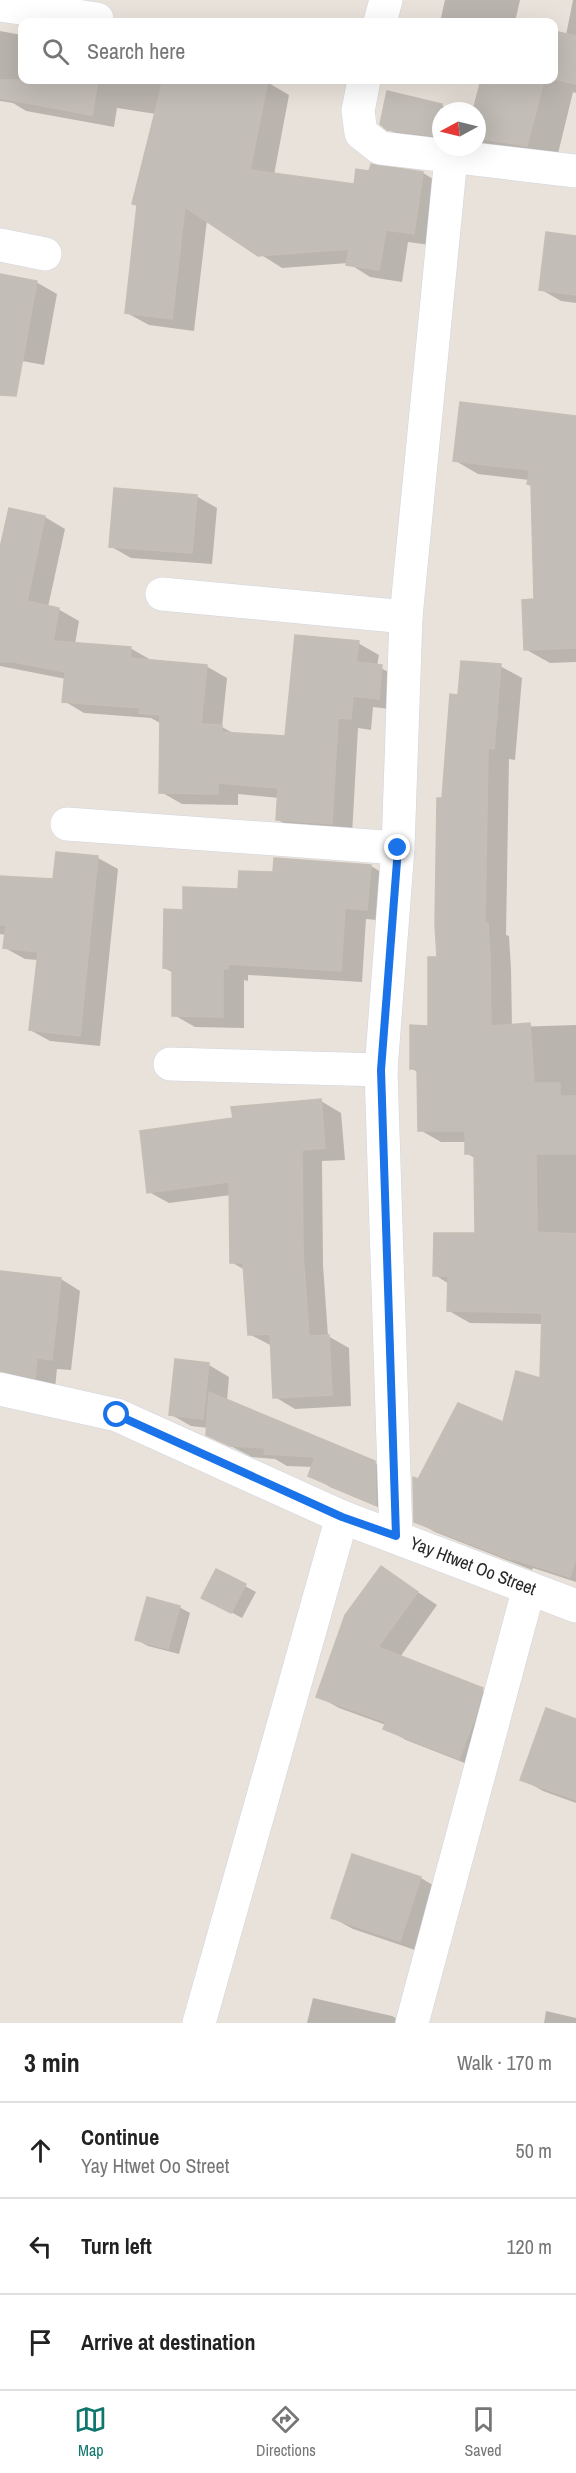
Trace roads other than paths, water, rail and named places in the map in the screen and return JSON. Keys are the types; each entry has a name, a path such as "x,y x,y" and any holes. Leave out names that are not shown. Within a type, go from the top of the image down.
{"street":[{"path":"381,18 386,0"},
{"path":"0,5 90,18"},
{"path":"363,84 358,111 361,133 380,148 576,171"},
{"path":"396,1536 381,1070 398,848 406,617 452,157"},
{"path":"0,245 45,254"},
{"path":"162,594 406,617"},
{"path":"67,824 398,848"},
{"path":"170,1064 381,1070"},
{"name":"Yay Htwet Oo Street","path":"0,1389 117,1415 342,1517 576,1606"},
{"path":"199,2023 342,1517"},
{"path":"412,2023 529,1588"}]}
